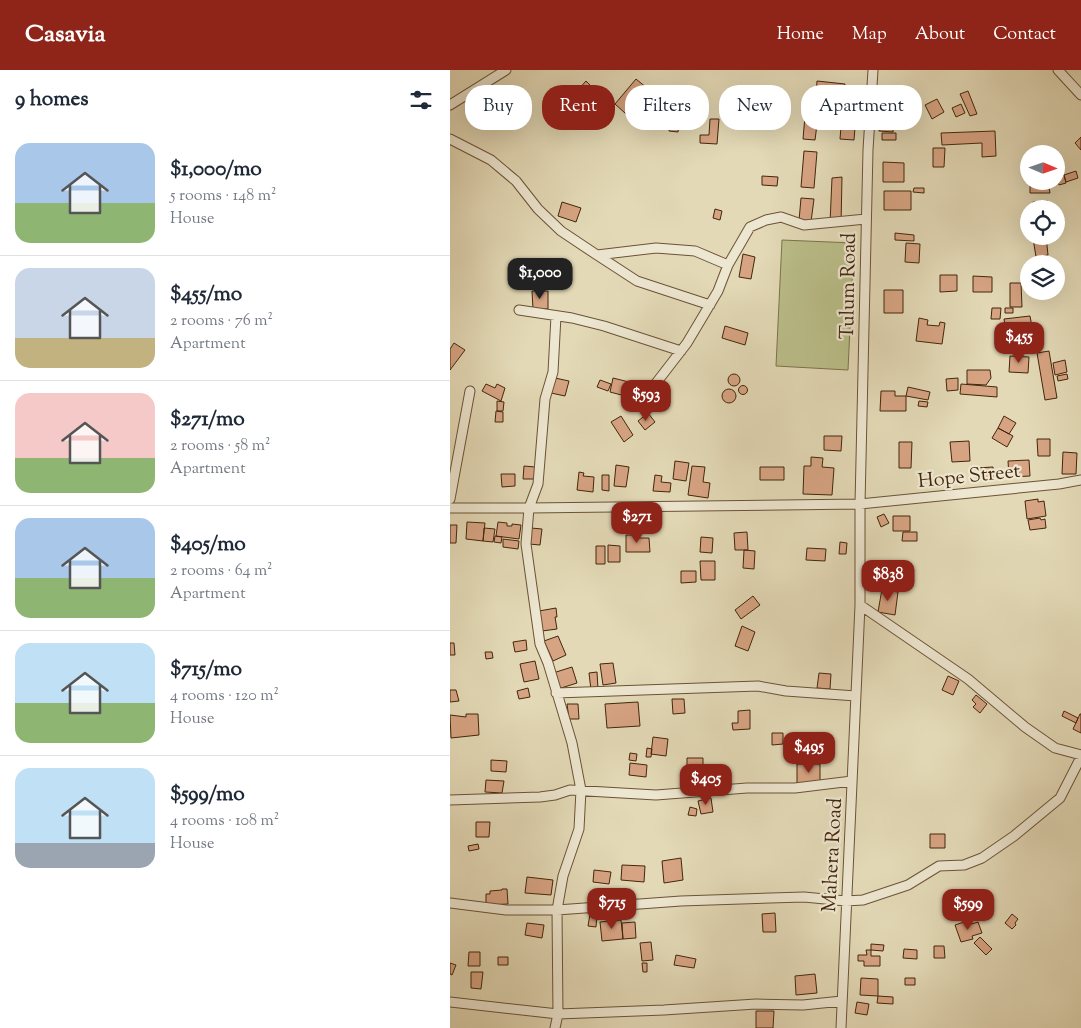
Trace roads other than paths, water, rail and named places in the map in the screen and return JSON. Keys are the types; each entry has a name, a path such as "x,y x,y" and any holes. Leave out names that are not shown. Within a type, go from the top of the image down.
{"street":[{"path":"450,105 506,70"},
{"name":"Tulum Road","path":"860,504 868,150 874,70"},
{"path":"1058,70 1081,95"},
{"path":"450,139 491,160 516,181 538,210 561,231 596,255 637,281 710,305"},
{"path":"643,400 681,351 710,305 718,291 728,265 750,227 766,220 781,218 804,226 866,219"},
{"path":"596,255 656,248 695,251 728,265"},
{"path":"519,310 604,326 681,351"},
{"path":"555,1028 558,1014 556,910 563,876 579,829 581,790 572,743 548,663 540,644 526,544 529,508 538,484 545,399 553,372 556,316"},
{"path":"450,499 470,391"},
{"name":"Hope Street","path":"450,508 860,504 1059,484 1081,480"},
{"name":"Mahera Road","path":"841,1028 860,605 860,504"},
{"path":"450,903 506,910 556,910 681,901 795,898 863,900 908,885 939,866 964,865 982,858 1014,836 1060,798 1081,756 1055,748 1025,727 968,679 860,605"},
{"path":"556,693 758,686 786,691 856,696"},
{"path":"450,800 540,797 570,790 656,795 748,788 795,788 852,781"},
{"path":"450,1002 558,1014 756,1004 804,1005 842,1001"}]}
